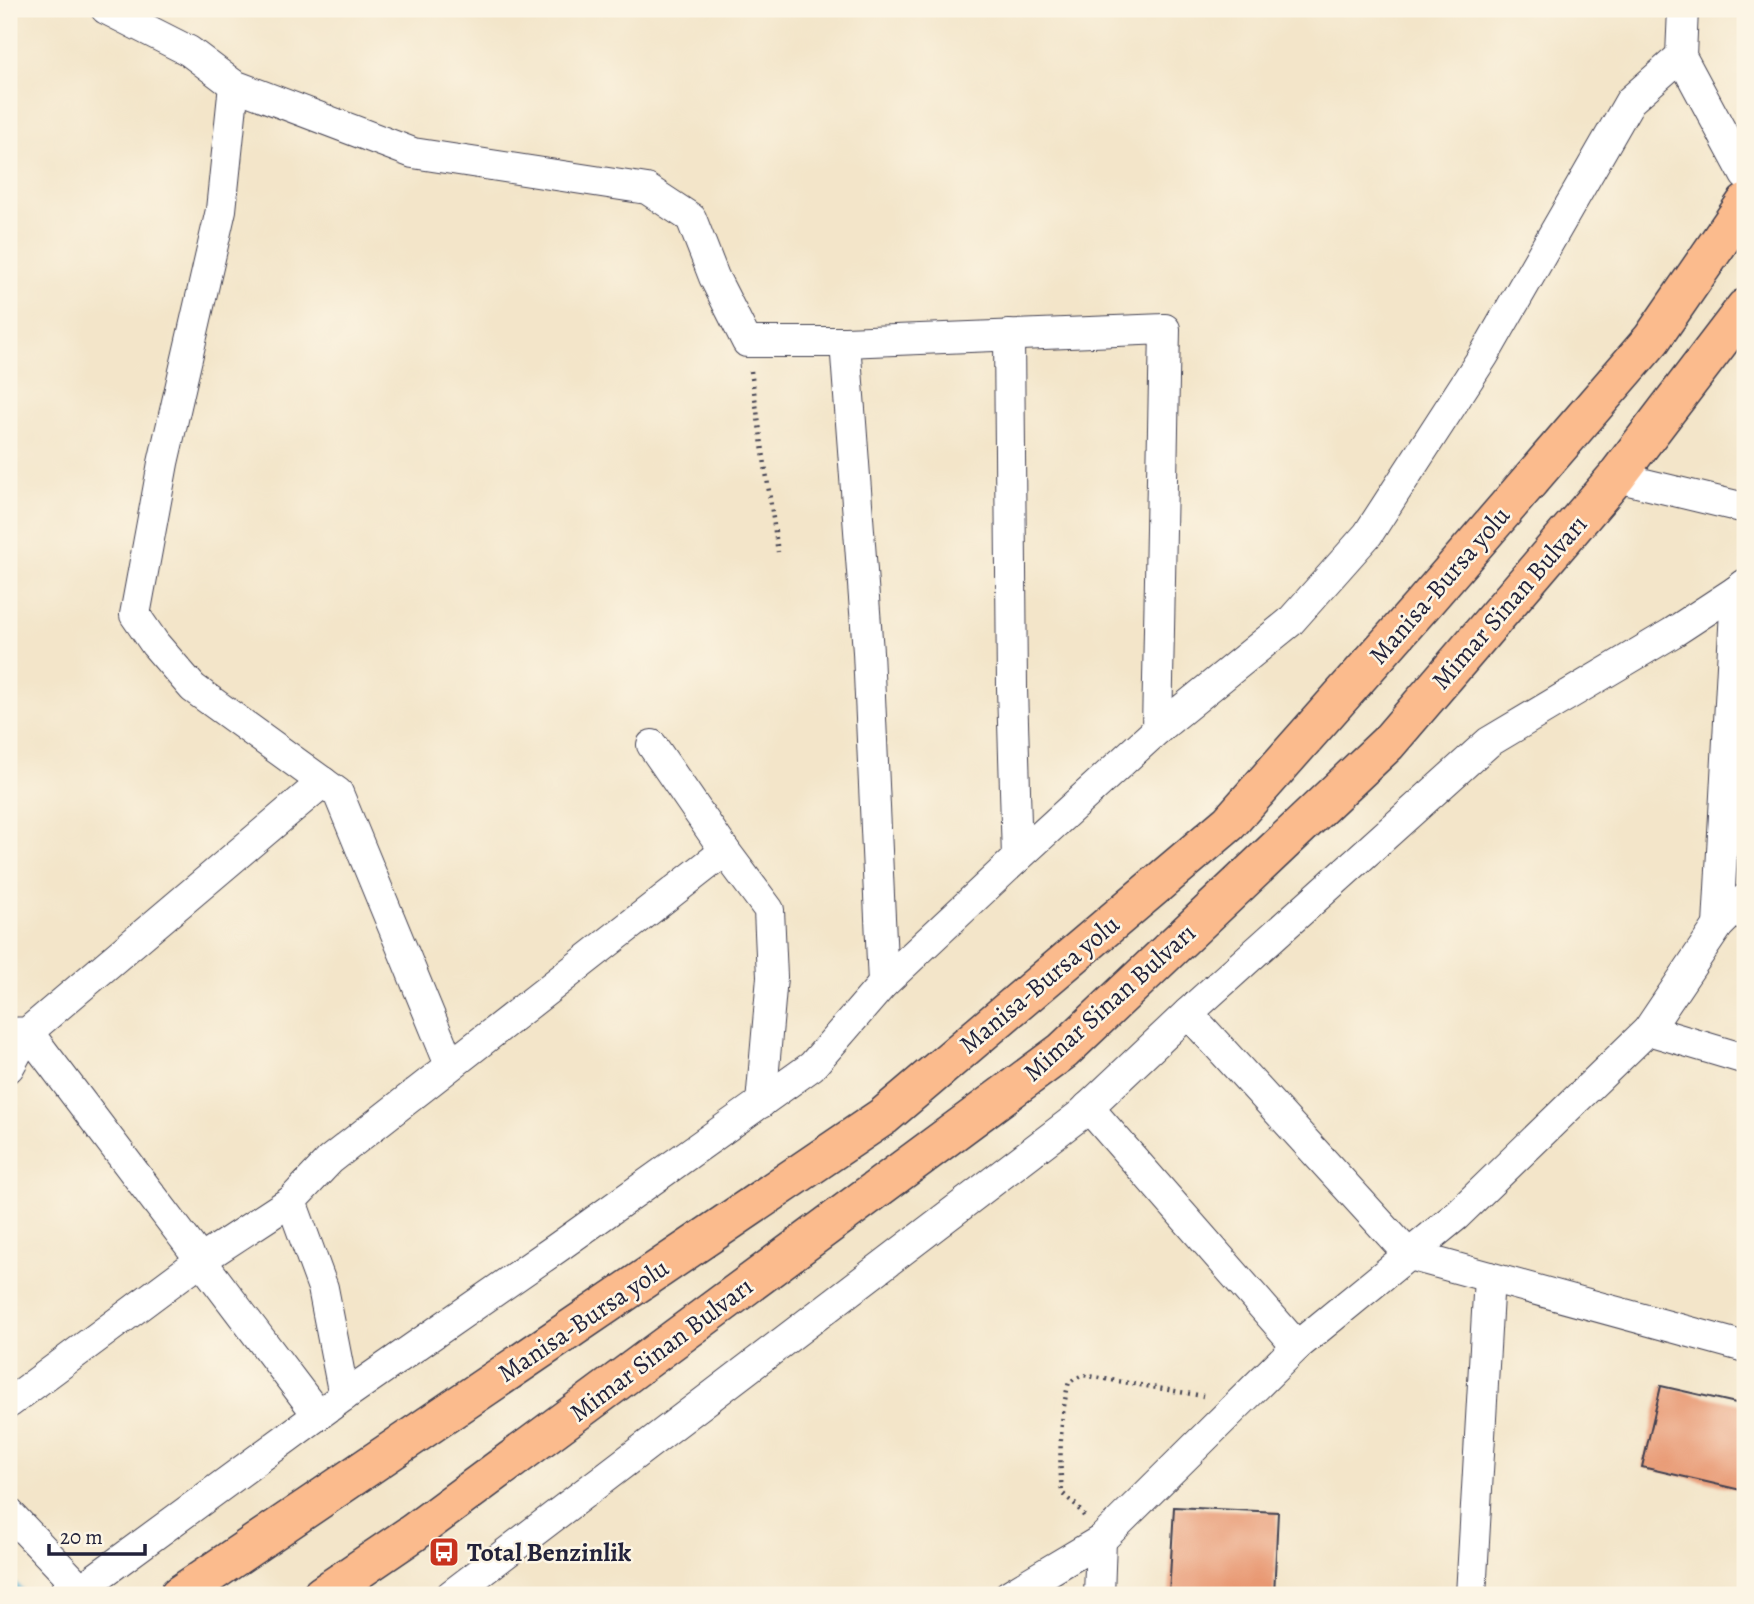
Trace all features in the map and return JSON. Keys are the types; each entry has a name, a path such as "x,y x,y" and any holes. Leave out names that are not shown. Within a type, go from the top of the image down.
{"highway":[{"name":"Manisa-Bursa yolu","path":"178,1595 884,1115 1229,822 1424,603 1652,338 1745,204"},
{"name":"Mimar Sinan Bulvarı","path":"322,1595 413,1533 1063,1051 1388,743 1616,477 1745,308"}],"street":[{"path":"106,9 189,51 234,85 413,153 647,189 691,218 714,277 747,342 845,342 1165,329 1157,730"},
{"path":"1684,9 1681,56 1745,175"},
{"path":"9,1513 72,1592 344,1396 813,1066 883,984 1157,730 1290,622 1368,534 1484,355 1630,101 1681,56"},
{"path":"234,85 221,210 163,463 135,615 155,644 193,688 338,793 450,1065"},
{"path":"1009,335 1012,688 1017,858"},
{"path":"845,342 868,652 883,984"},
{"path":"1616,477 1745,509"},
{"path":"1718,926 1741,587"},
{"path":"451,1595 1088,1107 1188,1013 1489,742 1672,634 1741,587"},
{"path":"652,745 769,910 772,977 761,1102"},
{"path":"9,1067 18,1033 323,782"},
{"path":"9,1402 201,1261 291,1201 330,1160 725,851"},
{"path":"1009,1595 1101,1540 1297,1346 1457,1216 1648,1030 1718,926 1745,899"},
{"path":"1188,1013 1409,1255 1745,1347"},
{"path":"1648,1030 1745,1059"},
{"path":"18,1033 201,1261 318,1415"},
{"path":"1088,1107 1297,1346"},
{"path":"291,1201 323,1287 344,1396"},
{"path":"1471,1595 1489,1277"},
{"path":"1100,1595 1101,1540"}],"path":[{"path":"747,342 778,552"},
{"path":"1101,1540 1076,1505 1062,1493 1065,1395 1069,1382 1083,1375 1190,1395 1241,1401"}],"building":[{"path":"1661,1386 1745,1405 1745,1491 1642,1467"},
{"path":"1174,1507 1278,1512 1274,1595 1169,1595"}],"waterway":[{"path":"9,1582 19,1592"}],"place":[{"name":"Total Benzinlik","path":"444,1552"}]}
